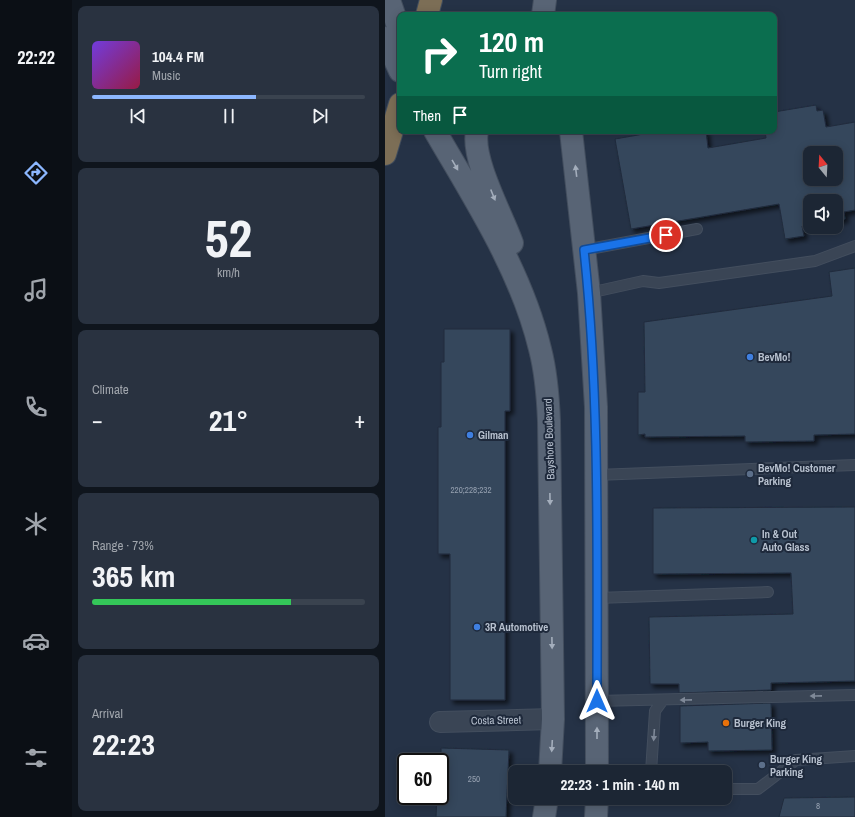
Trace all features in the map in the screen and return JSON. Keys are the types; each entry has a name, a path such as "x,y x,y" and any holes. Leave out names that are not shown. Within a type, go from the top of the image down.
{"highway":[{"path":"428,12 431,0"},
{"path":"385,154 397,114"}],"main road":[{"path":"389,0 397,23"},
{"path":"543,12 545,0"},
{"path":"553,0 555,12"},
{"path":"385,38 397,64"},
{"name":"Bayshore Boulevard","path":"437,134 486,219 514,276 528,311 540,349 547,384 549,421 553,719 550,765"},
{"path":"477,134 477,150 481,166 521,270 532,306 540,349"},
{"path":"571,134 589,293 595,385 597,765"},
{"path":"544,817 546,805"},
{"path":"596,817 597,805"}],"street":[{"name":"Costa Street","path":"439,722 553,719"}],"lane":[{"path":"584,250 697,230"},
{"path":"589,293 643,280 659,283 815,261 855,246"},
{"path":"596,475 855,465"},
{"path":"597,598 768,592"},
{"path":"597,701 855,695"},
{"path":"651,765 655,711 663,700"},
{"path":"732,789 758,789 796,760 855,756"}],"building":[{"path":"816,105 817,111 823,110 826,127 855,122 855,210 844,212 845,219 843,219 843,194 803,194 802,226 804,236 785,239 779,204 631,229 615,139 644,134 706,134 708,148 766,138 765,134 777,134 777,112"},
{"name":"BevMo!","path":"855,268 855,434 814,435 814,441 745,442 745,436 645,437 645,434 638,435 638,392 645,392 644,322 832,296 829,272"},
{"path":"444,329 510,329 510,411 505,411 505,700 450,700 450,554 438,554 438,427 441,427 441,362 444,362"},
{"path":"855,507 855,681 771,683 771,690 679,693 679,684 650,684 649,617 793,614 791,573 653,574 653,508"},
{"name":"Burger King","path":"771,703 772,750 708,751 708,742 680,743 680,706"},
{"path":"441,748 509,750 506,817 436,817 437,805 449,805 449,753 441,753"},
{"path":"855,797 855,817 779,817 784,798"}],"place":[{"name":"BevMo!","path":"750,357"},
{"name":"Gilman","path":"470,435"},
{"name":"BevMo! Customer Parking","path":"750,474"},
{"name":"In & Out Auto Glass","path":"754,540"},
{"name":"3R Automotive","path":"477,627"},
{"name":"Burger King","path":"726,723"},
{"name":"Burger King Parking","path":"762,765"}],"route":[{"path":"597,701 596,407 589,293 584,250 666,235"}]}
